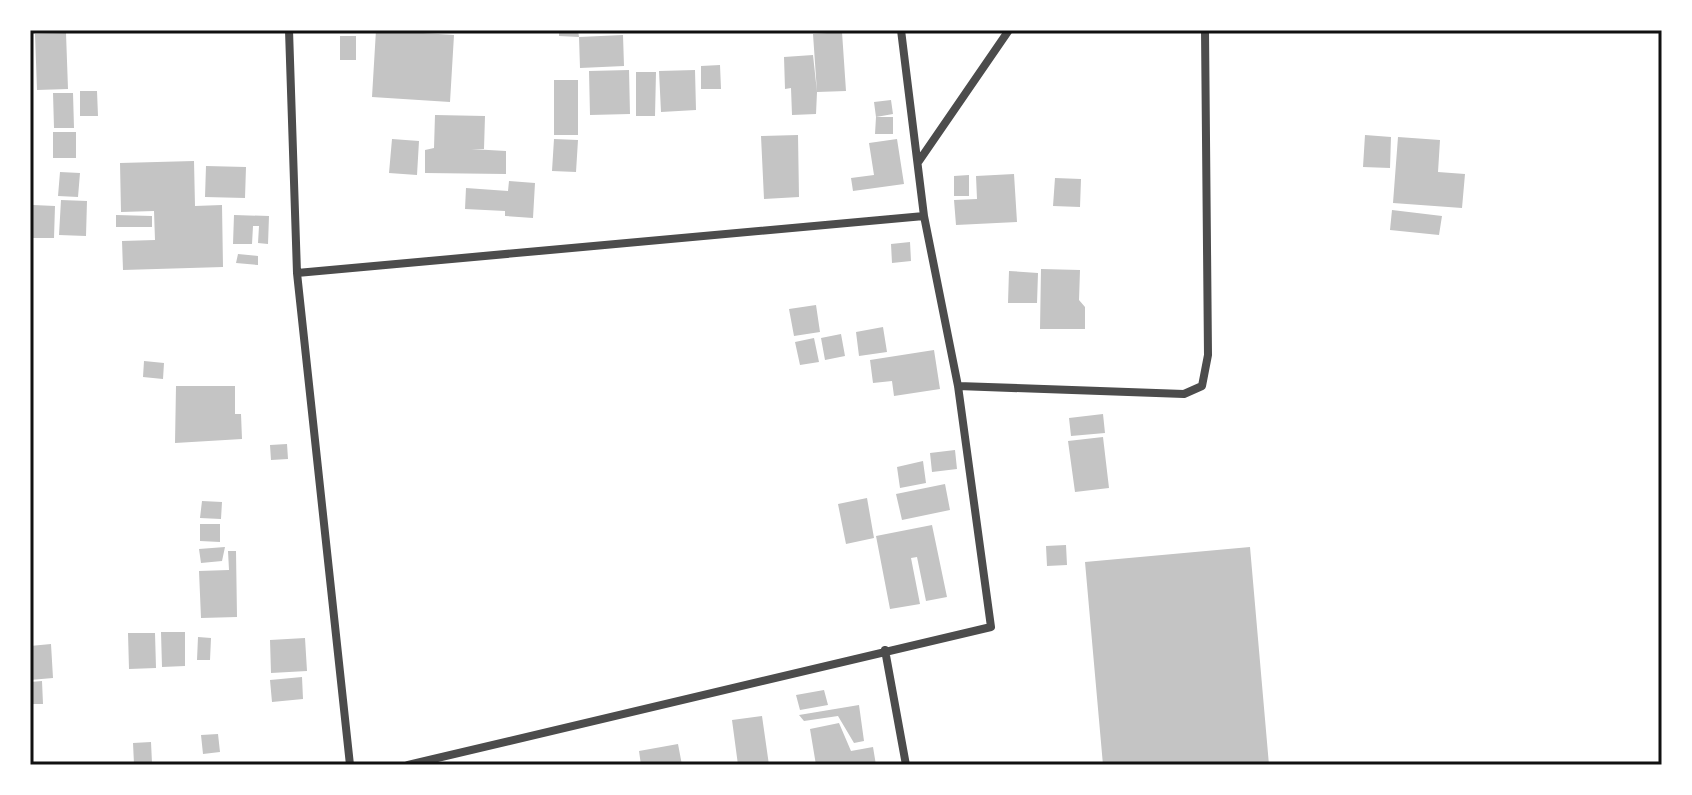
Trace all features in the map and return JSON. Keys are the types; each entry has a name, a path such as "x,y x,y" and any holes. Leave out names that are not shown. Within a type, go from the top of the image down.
{"street":[{"path":"289,30 297,273 350,765"},
{"path":"408,765 991,627 958,386 924,216 901,30"},
{"path":"918,162 1009,30"},
{"path":"958,386 1184,394 1202,386 1208,355 1205,30"},
{"path":"297,273 924,216"},
{"path":"885,650 906,765"}],"building":[{"path":"376,30 454,35 450,102 372,97"},
{"path":"559,30 578,30 579,37 559,36"},
{"path":"842,32 846,91 817,92 813,34"},
{"path":"66,33 68,89 37,90 35,34"},
{"path":"623,35 624,66 580,68 579,37"},
{"path":"340,36 356,36 356,60 340,60"},
{"path":"813,55 816,114 792,115 791,88 785,89 784,57"},
{"path":"720,65 721,89 701,89 701,66"},
{"path":"629,70 630,114 590,115 589,71"},
{"path":"695,70 696,110 661,112 659,71"},
{"path":"636,72 656,72 655,116 636,116"},
{"path":"554,80 578,80 578,135 554,135"},
{"path":"80,91 97,91 98,116 80,116"},
{"path":"53,93 73,93 74,128 54,128"},
{"path":"891,100 893,114 876,117 874,102"},
{"path":"435,115 485,116 484,149 471,149 506,151 506,174 425,173 425,150 434,148"},
{"path":"876,117 893,117 893,134 875,134"},
{"path":"53,132 76,132 76,158 53,158"},
{"path":"798,135 799,197 764,199 761,136"},
{"path":"1365,135 1391,137 1390,168 1363,167"},
{"path":"1398,137 1440,140 1438,172 1465,174 1462,208 1393,203"},
{"path":"392,139 419,141 417,175 389,173"},
{"path":"554,139 578,140 576,172 552,171"},
{"path":"897,139 904,184 853,191 851,178 874,175 869,143"},
{"path":"194,161 195,206 222,205 223,267 123,270 122,241 155,240 154,211 121,212 120,163"},
{"path":"206,166 246,167 245,198 205,197"},
{"path":"60,172 80,173 78,197 58,196"},
{"path":"1014,174 1017,222 956,225 954,200 977,199 976,176"},
{"path":"969,175 969,196 954,196 954,176"},
{"path":"1055,178 1081,179 1080,207 1053,206"},
{"path":"509,181 535,183 533,218 505,216 505,211 465,209 466,188 508,191"},
{"path":"61,200 87,201 86,236 59,235"},
{"path":"33,205 55,206 54,238 32,238"},
{"path":"1392,210 1442,216 1439,235 1390,230"},
{"path":"116,215 152,216 152,227 116,227"},
{"path":"234,215 269,216 268,244 258,243 259,226 253,226 252,244 233,244"},
{"path":"910,242 911,261 892,263 891,244"},
{"path":"238,254 258,256 258,265 236,263"},
{"path":"1041,269 1080,270 1079,300 1085,307 1085,329 1040,329"},
{"path":"1009,271 1038,273 1037,303 1008,303"},
{"path":"816,305 820,332 794,336 789,309"},
{"path":"883,327 887,352 859,356 856,332"},
{"path":"841,334 845,356 825,360 821,338"},
{"path":"814,338 819,362 800,365 795,342"},
{"path":"934,350 940,389 894,396 892,381 873,383 870,360"},
{"path":"144,361 164,363 163,379 143,377"},
{"path":"176,386 235,386 235,414 241,414 242,439 175,443"},
{"path":"1103,414 1105,433 1071,436 1069,418"},
{"path":"1103,437 1109,488 1075,492 1068,441"},
{"path":"287,444 288,459 271,460 270,445"},
{"path":"955,450 957,469 932,472 930,453"},
{"path":"923,461 926,483 900,488 897,467"},
{"path":"945,484 950,510 902,520 896,494"},
{"path":"867,498 874,538 846,544 838,504"},
{"path":"202,501 222,502 221,519 200,518"},
{"path":"200,524 220,524 220,542 200,541"},
{"path":"932,525 947,597 926,601 917,557 911,558 920,604 890,609 876,536"},
{"path":"1066,545 1067,565 1047,566 1046,546"},
{"path":"225,547 222,561 201,563 199,549"},
{"path":"1250,547 1269,765 1103,765 1085,562"},
{"path":"228,551 236,551 237,617 201,618 199,571 229,570"},
{"path":"161,632 185,632 185,666 162,667"},
{"path":"128,633 155,633 156,668 129,669"},
{"path":"198,637 211,638 210,660 197,660"},
{"path":"305,638 307,671 271,673 270,640"},
{"path":"51,644 53,678 30,680 30,646"},
{"path":"302,677 303,699 272,702 270,680"},
{"path":"42,681 43,704 30,704 30,682"},
{"path":"824,690 828,705 800,710 796,695"},
{"path":"859,705 864,741 854,743 838,716 804,721 799,715"},
{"path":"762,716 769,765 738,765 732,720"},
{"path":"839,723 851,751 873,747 876,765 816,765 810,729"},
{"path":"218,734 220,752 203,754 201,735"},
{"path":"151,742 152,763 134,764 133,743"},
{"path":"678,744 682,765 641,765 639,751"}]}
